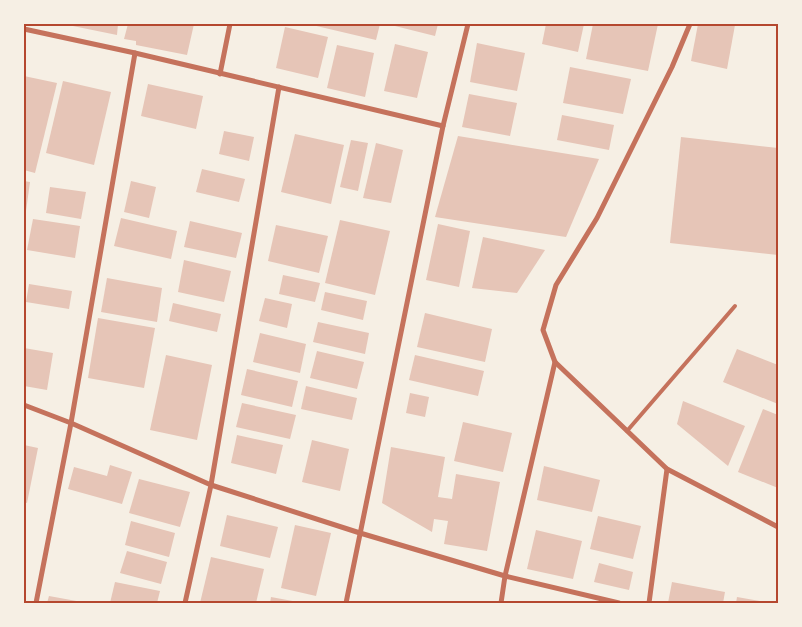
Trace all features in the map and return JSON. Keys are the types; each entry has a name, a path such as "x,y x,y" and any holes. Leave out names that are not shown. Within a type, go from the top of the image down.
{"street":[{"path":"220,74 230,24"},
{"path":"346,603 443,126 468,24"},
{"path":"690,24 672,67 597,218 556,285 542,330 555,362 668,469 778,527"},
{"path":"24,29 135,53 443,126"},
{"path":"36,603 71,423 135,53"},
{"path":"185,603 210,485 279,87"},
{"path":"501,603 505,576 555,362"},
{"path":"24,405 71,423 210,485 360,533 505,576 620,603"},
{"path":"649,603 668,469"}],"lane":[{"path":"627,431 735,306"}],"building":[{"path":"63,24 118,24 117,35"},
{"path":"128,24 194,24 187,55 136,45 136,41 124,39"},
{"path":"308,24 380,24 376,40"},
{"path":"387,24 438,24 435,36"},
{"path":"546,24 584,24 578,52 542,44"},
{"path":"593,24 658,24 648,71 586,59"},
{"path":"698,24 735,25 727,69 691,61"},
{"path":"285,27 328,37 318,78 276,68"},
{"path":"477,43 525,53 517,91 470,82"},
{"path":"395,44 428,52 417,98 384,91"},
{"path":"337,45 374,53 365,97 327,88"},
{"path":"570,67 631,79 623,114 563,103"},
{"path":"24,76 57,83 35,173 24,170"},
{"path":"63,81 111,92 94,165 46,153"},
{"path":"148,84 203,96 196,129 141,116"},
{"path":"469,94 517,103 510,136 462,127"},
{"path":"562,115 614,125 609,150 557,140"},
{"path":"224,131 254,137 249,161 219,154"},
{"path":"295,134 344,145 331,204 281,192"},
{"path":"458,136 599,159 566,237 435,217"},
{"path":"681,137 778,148 778,255 670,243"},
{"path":"351,140 368,143 358,191 340,187"},
{"path":"376,143 403,150 391,203 363,198"},
{"path":"202,169 245,179 239,202 196,192"},
{"path":"24,181 30,182 26,211 24,211"},
{"path":"131,181 156,187 149,218 124,212"},
{"path":"50,187 86,192 81,219 46,213"},
{"path":"121,218 177,231 171,259 114,246"},
{"path":"33,219 80,226 75,258 27,250"},
{"path":"340,220 390,231 375,295 325,283"},
{"path":"190,221 242,233 236,258 184,247"},
{"path":"438,224 470,231 459,287 426,280"},
{"path":"276,225 328,236 319,273 268,261"},
{"path":"483,237 545,250 517,293 472,288"},
{"path":"184,260 231,271 224,302 178,292"},
{"path":"283,275 320,283 315,302 279,294"},
{"path":"107,278 162,288 157,322 101,312"},
{"path":"29,284 72,291 69,309 26,302"},
{"path":"325,292 367,301 363,320 321,310"},
{"path":"265,298 292,304 287,328 259,321"},
{"path":"173,303 221,314 217,332 169,321"},
{"path":"425,313 492,329 485,362 417,347"},
{"path":"98,318 155,328 144,388 88,378"},
{"path":"318,322 369,333 365,354 313,342"},
{"path":"260,333 306,344 300,373 253,362"},
{"path":"24,348 53,353 47,390 24,386"},
{"path":"737,349 778,365 778,404 723,382"},
{"path":"317,351 364,362 357,389 310,378"},
{"path":"166,355 212,365 197,440 150,430"},
{"path":"415,355 484,371 478,396 409,380"},
{"path":"247,369 298,381 292,407 241,395"},
{"path":"306,386 357,398 352,420 301,409"},
{"path":"410,393 429,397 425,417 406,413"},
{"path":"683,401 745,426 728,466 677,424"},
{"path":"242,403 296,415 290,439 236,427"},
{"path":"763,409 778,415 778,488 738,472"},
{"path":"463,422 512,433 503,472 454,461"},
{"path":"237,435 283,445 276,474 231,463"},
{"path":"312,440 349,449 340,491 302,482"},
{"path":"24,445 38,448 27,503 24,502"},
{"path":"391,447 445,457 438,497 452,499 456,474 500,482 487,551 444,544 448,521 434,519 432,532 382,503"},
{"path":"110,465 132,472 122,504 68,489 74,467 107,476"},
{"path":"544,466 600,480 592,512 537,500"},
{"path":"139,479 190,492 180,527 129,513"},
{"path":"227,515 278,527 270,558 220,546"},
{"path":"598,516 641,526 633,559 590,549"},
{"path":"131,521 175,533 169,557 125,545"},
{"path":"295,525 331,533 316,596 281,588"},
{"path":"536,530 582,541 573,579 527,569"},
{"path":"127,551 167,562 161,584 120,573"},
{"path":"211,557 264,569 256,603 200,603"},
{"path":"599,563 633,572 629,590 594,582"},
{"path":"115,582 160,591 157,603 110,603"},
{"path":"672,582 725,592 723,603 668,603"},
{"path":"49,596 82,602 82,603 47,603"},
{"path":"271,597 298,602 298,603 270,603"},
{"path":"737,597 766,602 736,603"}]}
